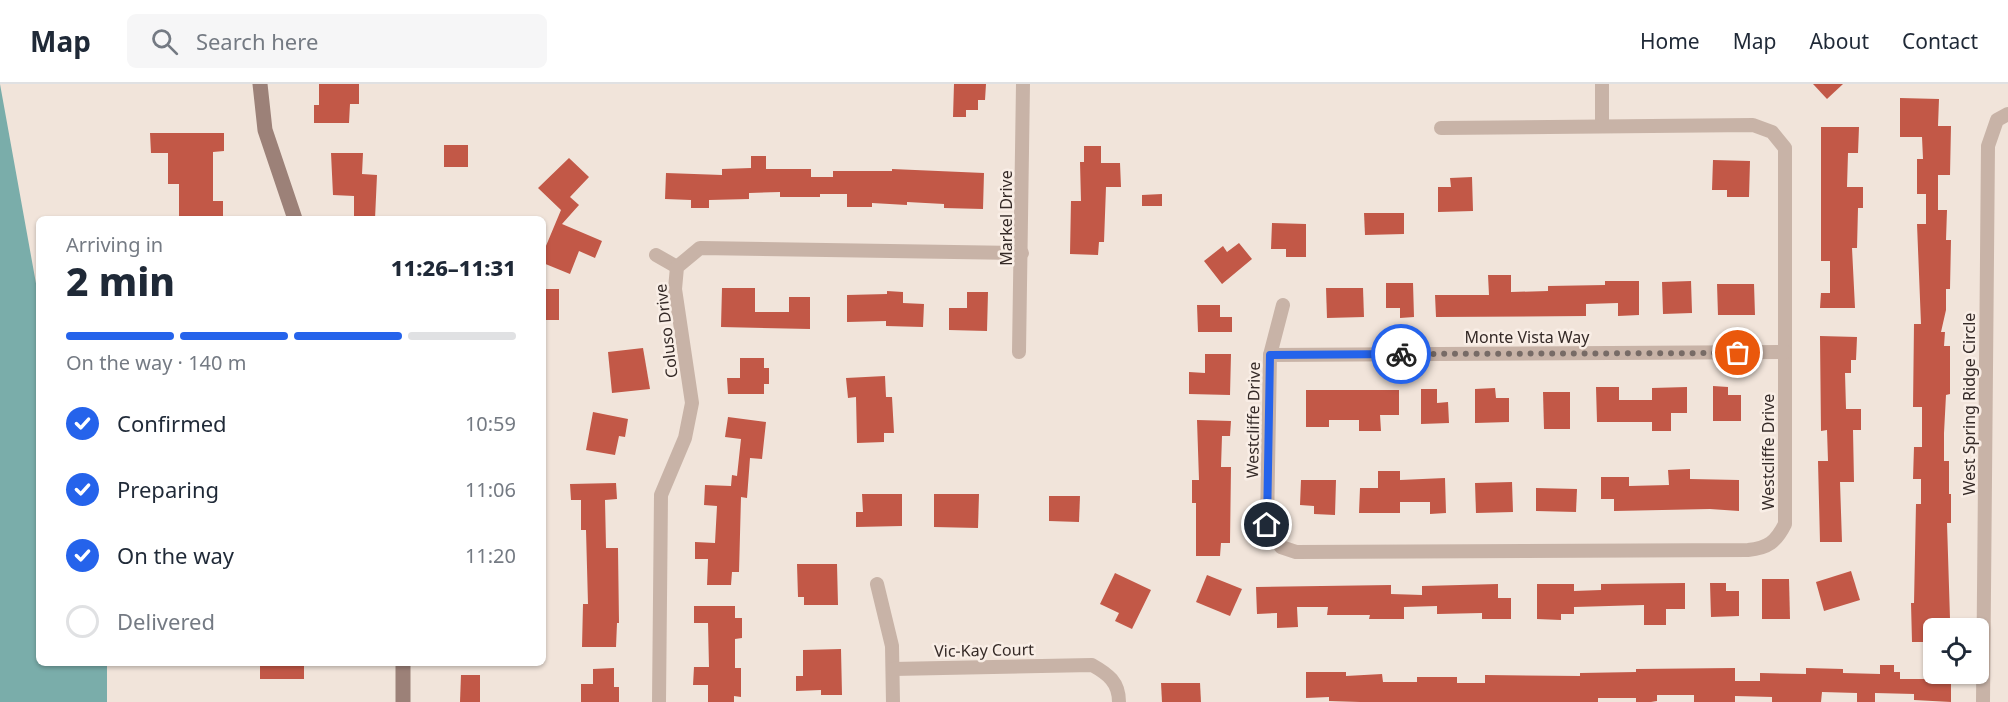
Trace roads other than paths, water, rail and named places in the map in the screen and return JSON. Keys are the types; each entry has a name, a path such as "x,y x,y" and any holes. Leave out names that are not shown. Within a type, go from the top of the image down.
{"street":[{"path":"260,84 265,130 294,216"},
{"name":"Markel Drive","path":"1019,352 1023,84"},
{"path":"1602,84 1602,126"},
{"name":"West Spring Ridge Circle","path":"1983,702 1988,146 1997,120 2008,114"},
{"name":"Westcliffe Drive","path":"1283,305 1270,355 1267,525 1281,547 1296,552 1748,550 1765,548 1777,539 1785,524 1785,148 1772,132 1754,125 1441,128"},
{"name":"Coluso Drive","path":"659,702 661,495 685,438 692,403 675,289 677,267 700,248 1022,253"},
{"path":"656,255 677,267"},
{"name":"Monte Vista Way","path":"1270,355 1785,352"},
{"path":"877,584 892,646 893,702"},
{"name":"Vic-Kay Court","path":"893,669 1092,665 1109,675 1119,692 1119,702"},
{"path":"403,666 403,702"}],"water":[{"path":"0,84 36,283 36,666 107,666 107,702 0,702"}]}
